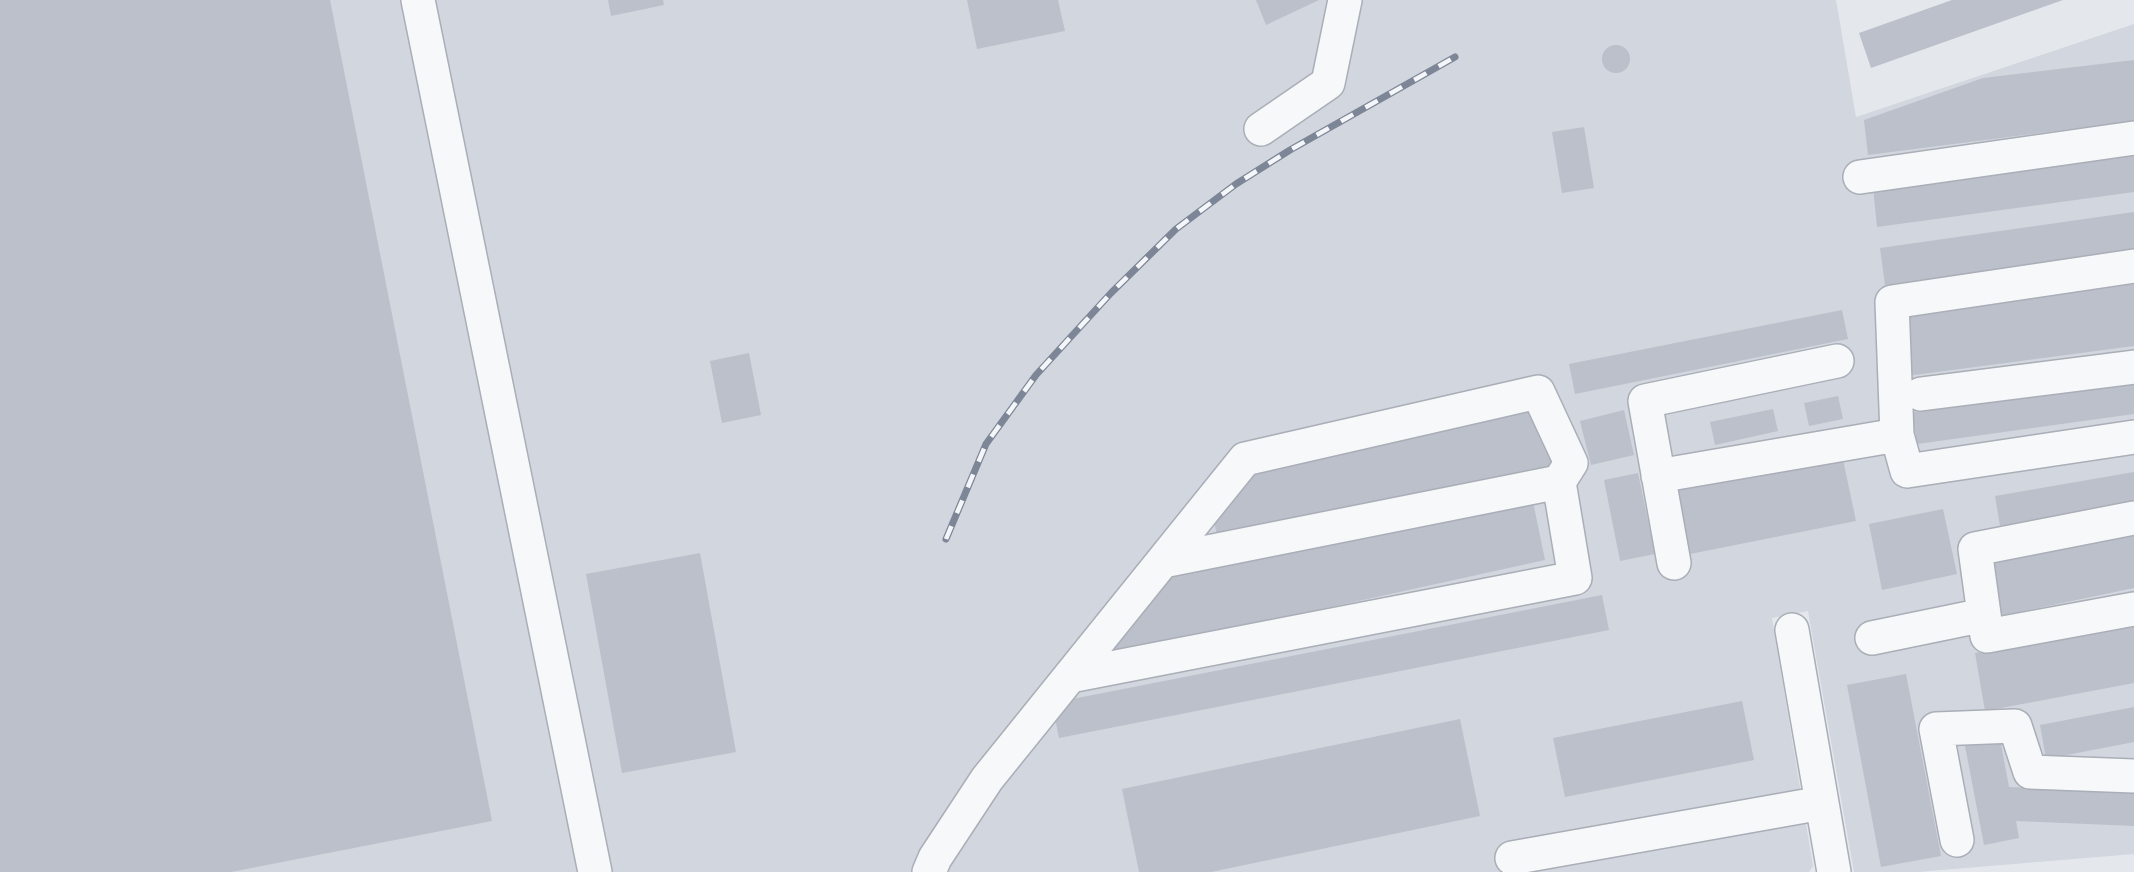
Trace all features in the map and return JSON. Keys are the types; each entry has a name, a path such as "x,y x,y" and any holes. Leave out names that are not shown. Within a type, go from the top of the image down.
{"lane":[{"path":"418,0 591,859 568,872"},
{"path":"1262,129 1328,83 1345,0"},
{"path":"1860,177 2134,138"},
{"path":"2134,266 1892,302 1897,435 1907,471 2134,437"},
{"path":"1674,563 1644,401 1837,360"},
{"path":"1921,394 2134,367"},
{"path":"929,872 934,858 987,779 1070,676 1163,561 1245,459 1538,392 1571,463 1559,482 1575,579 1070,676"},
{"path":"1658,476 1897,435"},
{"path":"1163,561 1559,482"},
{"path":"2134,518 1975,549 1987,636 2134,609"},
{"path":"1872,638 1984,615"},
{"path":"1792,630 1834,872"},
{"path":"1957,840 1936,729 2016,726 2030,772 2134,776"},
{"path":"1512,858 1822,803"}],"shaded area":[{"path":"0,0 1836,0 1856,117 2134,24 2134,854 1918,872 1854,872 1808,611 1772,618 1813,866 1809,872 948,872 984,764 911,872 0,872"}],"building":[{"path":"0,0 330,0 492,821 231,872 0,872"},
{"path":"608,0 663,0 664,5 611,16"},
{"path":"967,0 1058,0 1065,31 977,49"},
{"path":"1256,0 1319,0 1266,25"},
{"path":"1952,0 2063,0 1871,68 1859,33"},
{"path":"1616,45 1626,49 1630,59 1626,69 1616,73 1606,69 1602,59 1606,49"},
{"path":"2134,60 2134,121 1868,155 1864,120 1983,78"},
{"path":"1584,127 1594,188 1562,193 1552,132"},
{"path":"2134,153 2134,192 1877,227 1873,188"},
{"path":"2134,212 2134,251 1885,285 1880,248"},
{"path":"2134,284 2134,346 1907,376 1898,315"},
{"path":"1842,310 1848,339 1575,394 1569,364"},
{"path":"749,353 761,415 722,423 710,361"},
{"path":"2134,382 2134,414 1917,444 1912,412"},
{"path":"1838,396 1843,419 1809,426 1804,403"},
{"path":"1544,406 1557,467 1218,540 1213,517 1252,468"},
{"path":"1773,409 1778,431 1715,445 1710,422"},
{"path":"1624,410 1634,455 1591,465 1580,421"},
{"path":"1842,455 1856,521 1690,554 1677,488"},
{"path":"2134,472 2134,503 2000,526 1995,496"},
{"path":"1638,473 1655,554 1620,561 1604,480"},
{"path":"1532,497 1545,560 1113,655 1109,635 1164,576"},
{"path":"1943,509 1957,574 1882,590 1869,524"},
{"path":"2134,532 2134,588 2000,616 1989,562"},
{"path":"700,553 736,752 622,773 586,574"},
{"path":"1602,595 1609,630 1059,738 1052,703"},
{"path":"2134,624 2134,683 1985,711 1975,653"},
{"path":"1906,674 1941,856 1881,867 1847,685"},
{"path":"1742,701 1754,760 1565,797 1553,738"},
{"path":"2134,707 2134,742 2046,759 2040,725"},
{"path":"1460,719 1480,816 1211,872 1139,872 1122,789"},
{"path":"2000,739 2009,787 2134,792 2134,826 2016,821 2019,838 1984,845 1965,746"}],"railway":[{"path":"946,539 986,444 1036,375 1111,293 1176,229 1236,184 1290,150 1455,57"}]}
